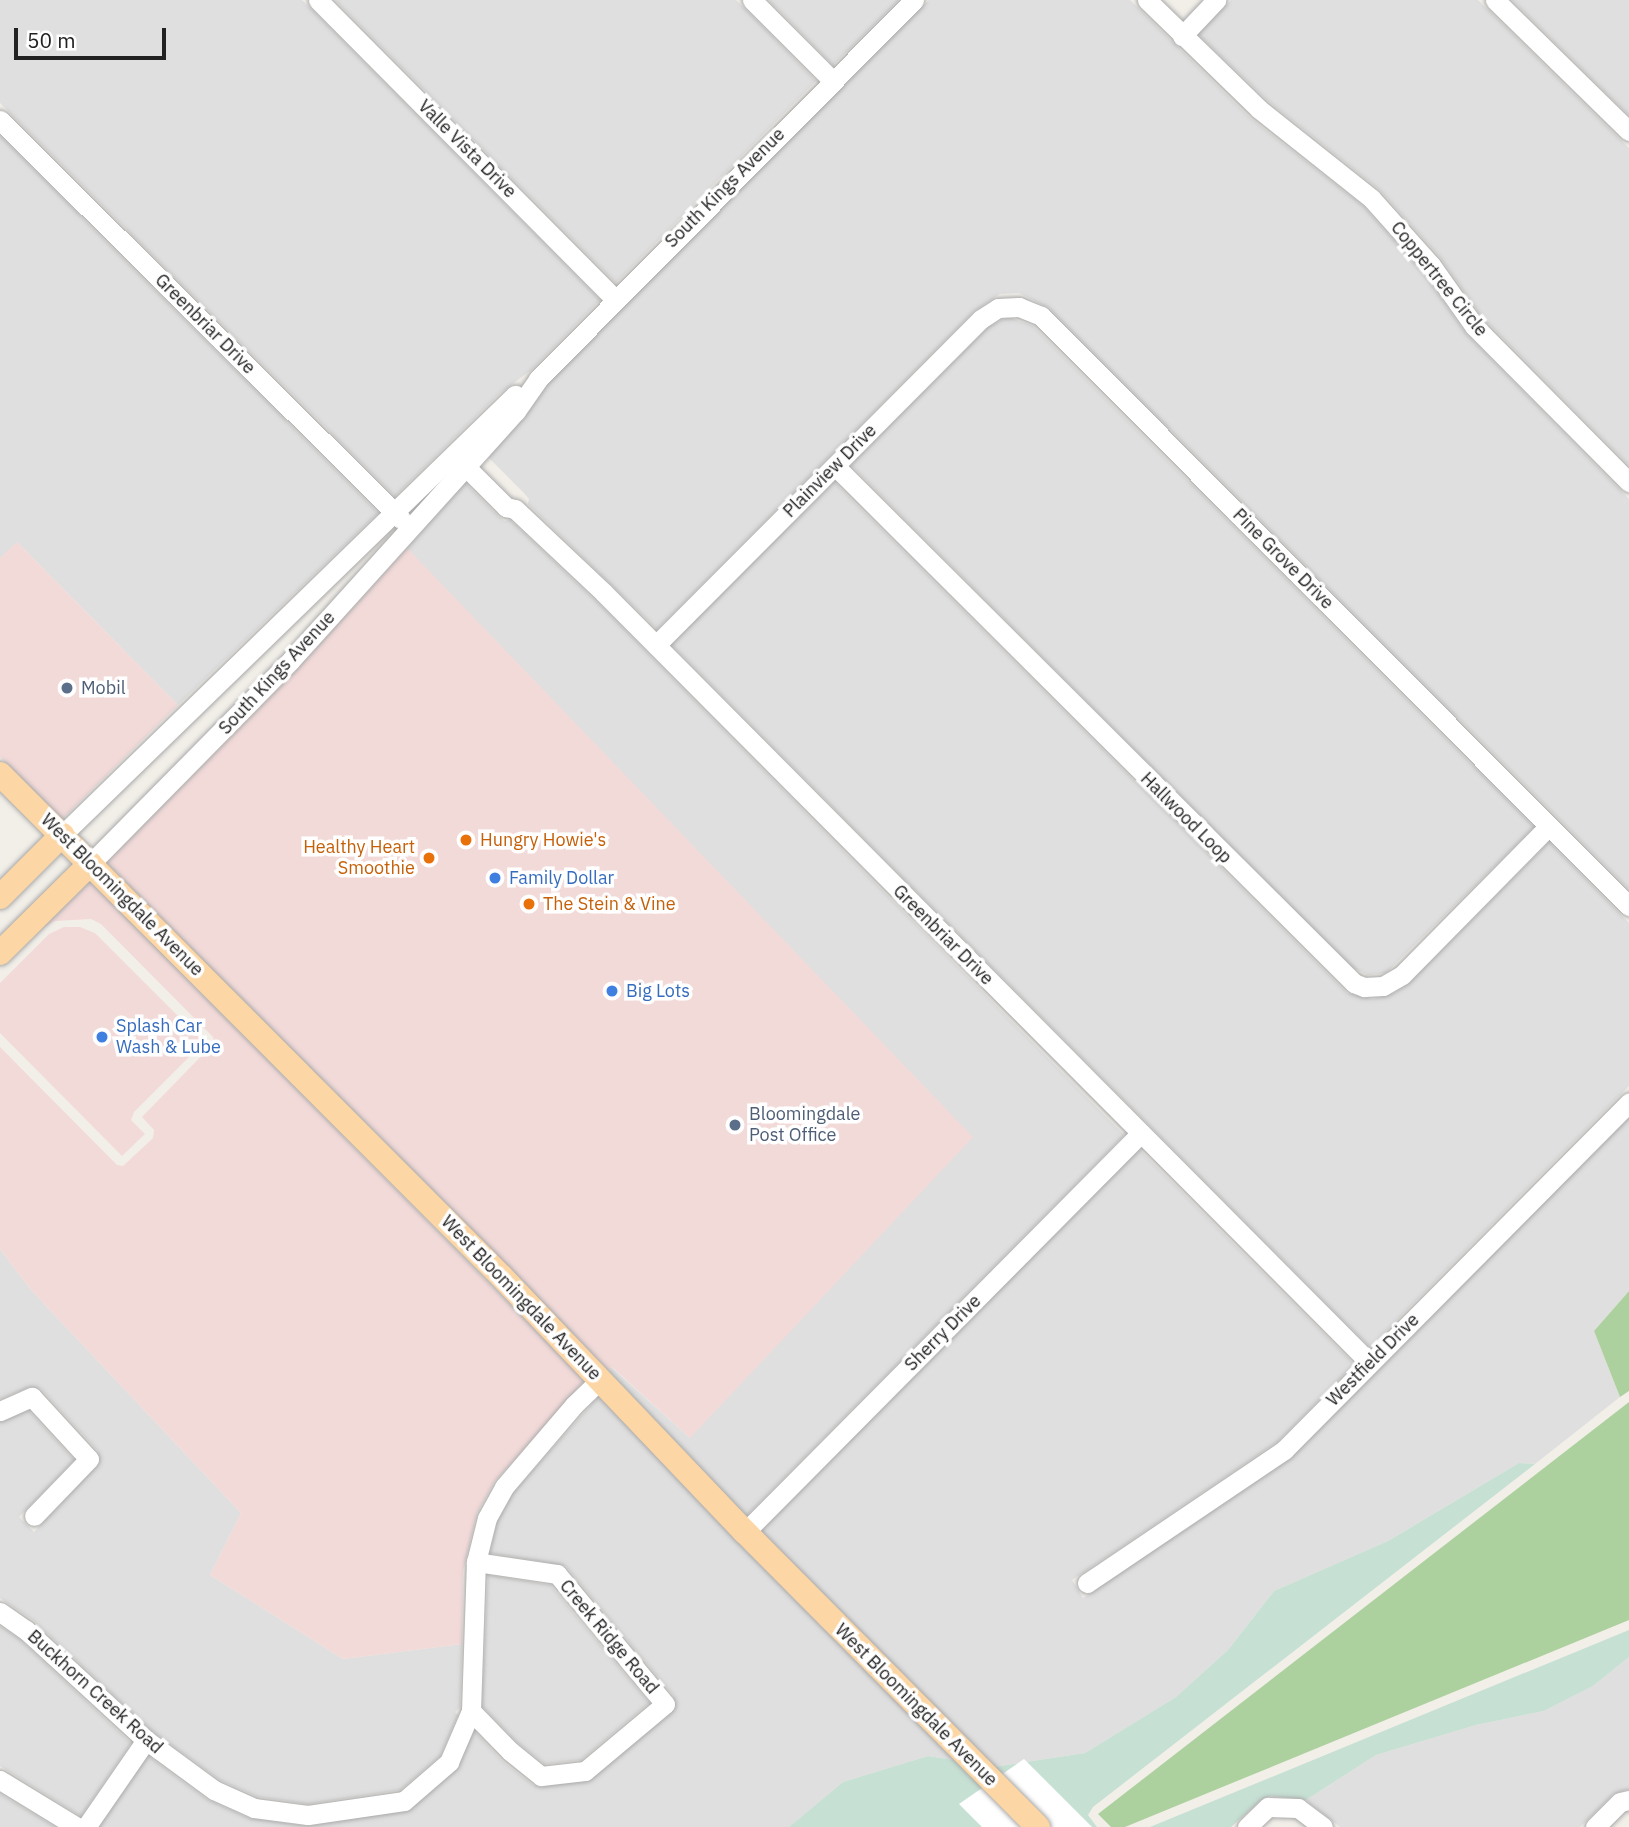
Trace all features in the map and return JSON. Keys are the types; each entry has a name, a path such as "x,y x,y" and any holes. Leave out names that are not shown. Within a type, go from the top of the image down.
{"main road":[{"name":"West Bloomingdale Avenue","path":"0,774 1038,1827"},
{"name":"South Kings Avenue","path":"0,897 62,835"},
{"name":"South Kings Avenue","path":"0,953 90,864"}],"street":[{"name":"Valle Vista Drive","path":"318,0 615,299"},
{"path":"752,0 832,80"},
{"name":"South Kings Avenue","path":"62,835 394,512 516,411 538,379 615,299 914,0"},
{"name":"Coppertree Circle","path":"1147,0 1259,109 1371,198 1431,265 1474,326 1629,482"},
{"path":"1182,36 1216,0"},
{"path":"1495,0 1629,131"},
{"name":"Greenbriar Drive","path":"0,120 411,528"},
{"name":"Plainview Drive","path":"656,645 981,319 998,308 1009,306"},
{"name":"Pine Grove Drive","path":"1009,306 1041,316 1549,826"},
{"name":"South Kings Avenue","path":"90,864 291,660 411,528 463,457"},
{"name":"Greenbriar Drive","path":"463,457 506,508 515,509 656,645 1370,1363"},
{"name":"Hallwood Loop","path":"835,466 1354,983 1364,987 1383,986 1402,975 1549,826"},
{"path":"1549,826 1629,906"},
{"name":"Westfield Drive","path":"1087,1583 1284,1450 1629,1102"},
{"name":"Sherry Drive","path":"745,1532 1140,1134"},
{"name":"Buckhorn Creek Road","path":"0,1612 26,1630 146,1741 214,1790 254,1808 308,1815 404,1801 449,1762 471,1711 476,1562 487,1518 504,1487 574,1405 600,1380"},
{"path":"0,1411 32,1397 89,1459 34,1516"},
{"name":"Creek Ridge Road","path":"471,1711 510,1751 541,1776 585,1770 665,1704 557,1574 476,1562"},
{"path":"86,1827 146,1741"},
{"path":"0,1780 77,1827"},
{"path":"1595,1827 1620,1802 1629,1800"},
{"path":"1247,1827 1268,1807 1298,1808 1323,1827"}],"shaded area":[{"path":"0,0 302,0 600,300 530,371 500,393 395,496 0,103"},
{"path":"335,0 736,0 816,81 616,283"},
{"path":"769,0 899,0 833,65"},
{"path":"929,0 1130,0 1250,118 1363,206 1422,272 1466,334 1629,499 1629,889 1049,308 1019,293 1000,294 974,311 657,629 528,504 529,499 488,457 524,417 545,386"},
{"path":"1231,0 1478,0 1629,148 1629,465 1483,318 1440,257 1380,190 1267,100 1198,34"},
{"path":"1512,0 1629,0 1629,115"},
{"path":"0,136 378,513 178,705 18,543 0,558"},
{"path":"1008,317 1033,326 1534,827 1386,973 1368,975 1353,968 851,465 988,327"},
{"path":"834,482 1347,993 1373,999 1394,993 1408,984 1549,842 1629,923 1629,1086 1370,1347 671,644"},
{"path":"465,483 504,521 510,520 604,609 1124,1135 746,1516 608,1370 611,1367 690,1438 407,548"},
{"path":"17,542 178,705 62,819 0,757 0,558"},
{"path":"407,548 973,1137 690,1438 612,1367 608,1370 106,863 291,676"},
{"path":"89,880 585,1380 495,1481 477,1513 463,1571 462,1644 343,1659 210,1575 241,1513 31,1290 0,1249 0,1047 117,1165 123,1166 153,1138 154,1130 142,1117 214,1043 213,1037 101,924 91,919 55,921 43,928 0,970"},
{"name":"Splash Car Wash & Lube","path":"64,927 80,927 95,933 204,1042 134,1112 131,1120 145,1134 122,1156 0,1033 0,983 49,934"},
{"path":"1629,1116 1629,1291 1594,1331 1620,1397 1535,1464 1519,1463 1388,1541 1274,1591 1228,1650 1176,1697 1085,1753 994,1767 761,1531 1139,1149 1354,1364 1277,1442 1072,1580 1083,1598 1291,1458"},
{"path":"0,1249 31,1290 241,1513 210,1575 343,1659 462,1644 460,1707 455,1712 458,1715 440,1756 400,1790 309,1804 258,1797 220,1780 153,1731 33,1620 0,1598 0,1422 28,1410 74,1460 19,1517 34,1532 97,1466 98,1451 41,1389 29,1387 0,1399"},
{"path":"599,1396 954,1760 928,1756 843,1782 789,1827 99,1827 148,1756 206,1799 248,1818 308,1826 411,1809 456,1770 474,1731 502,1761 533,1785 541,1787 592,1779 671,1712 674,1696 566,1566 490,1553 497,1521 513,1493"},
{"path":"488,1575 550,1585 649,1703 581,1760 545,1764 518,1743 482,1706"},
{"path":"0,1626 19,1639 131,1743 81,1816 0,1766"},
{"path":"1629,1657 1629,1789 1613,1794 1580,1827 1340,1827 1306,1800 1376,1755 1476,1725 1544,1711 1593,1686"},
{"path":"0,1794 55,1827 0,1827"}],"green space":[{"path":"1629,1291 1629,1391 1620,1397 1594,1331"},
{"path":"1629,1402 1629,1620 1125,1827 1111,1827 1098,1814"},
{"path":"1519,1463 1535,1464 1093,1807 1088,1815 1097,1827 1055,1827 994,1767 1085,1753 1176,1697 1228,1650 1274,1591 1388,1541"},
{"path":"1629,1630 1629,1657 1593,1686 1544,1711 1476,1725 1376,1755 1306,1800 1270,1796 1261,1800 1231,1827 1150,1827"},
{"path":"928,1756 954,1760 1021,1827 789,1827 843,1782"}],"pier":[{"path":"1024,1759 1092,1827 982,1827 959,1804"}],"place":[{"name":"Mobil","path":"67,688"},
{"name":"Hungry Howie's","path":"466,840"},
{"name":"Healthy Heart Smoothie","path":"429,858"},
{"name":"Family Dollar","path":"495,878"},
{"name":"The Stein & Vine","path":"529,904"},
{"name":"Big Lots","path":"612,991"},
{"name":"Splash Car Wash & Lube","path":"102,1037"},
{"name":"Bloomingdale Post Office","path":"735,1125"}]}
